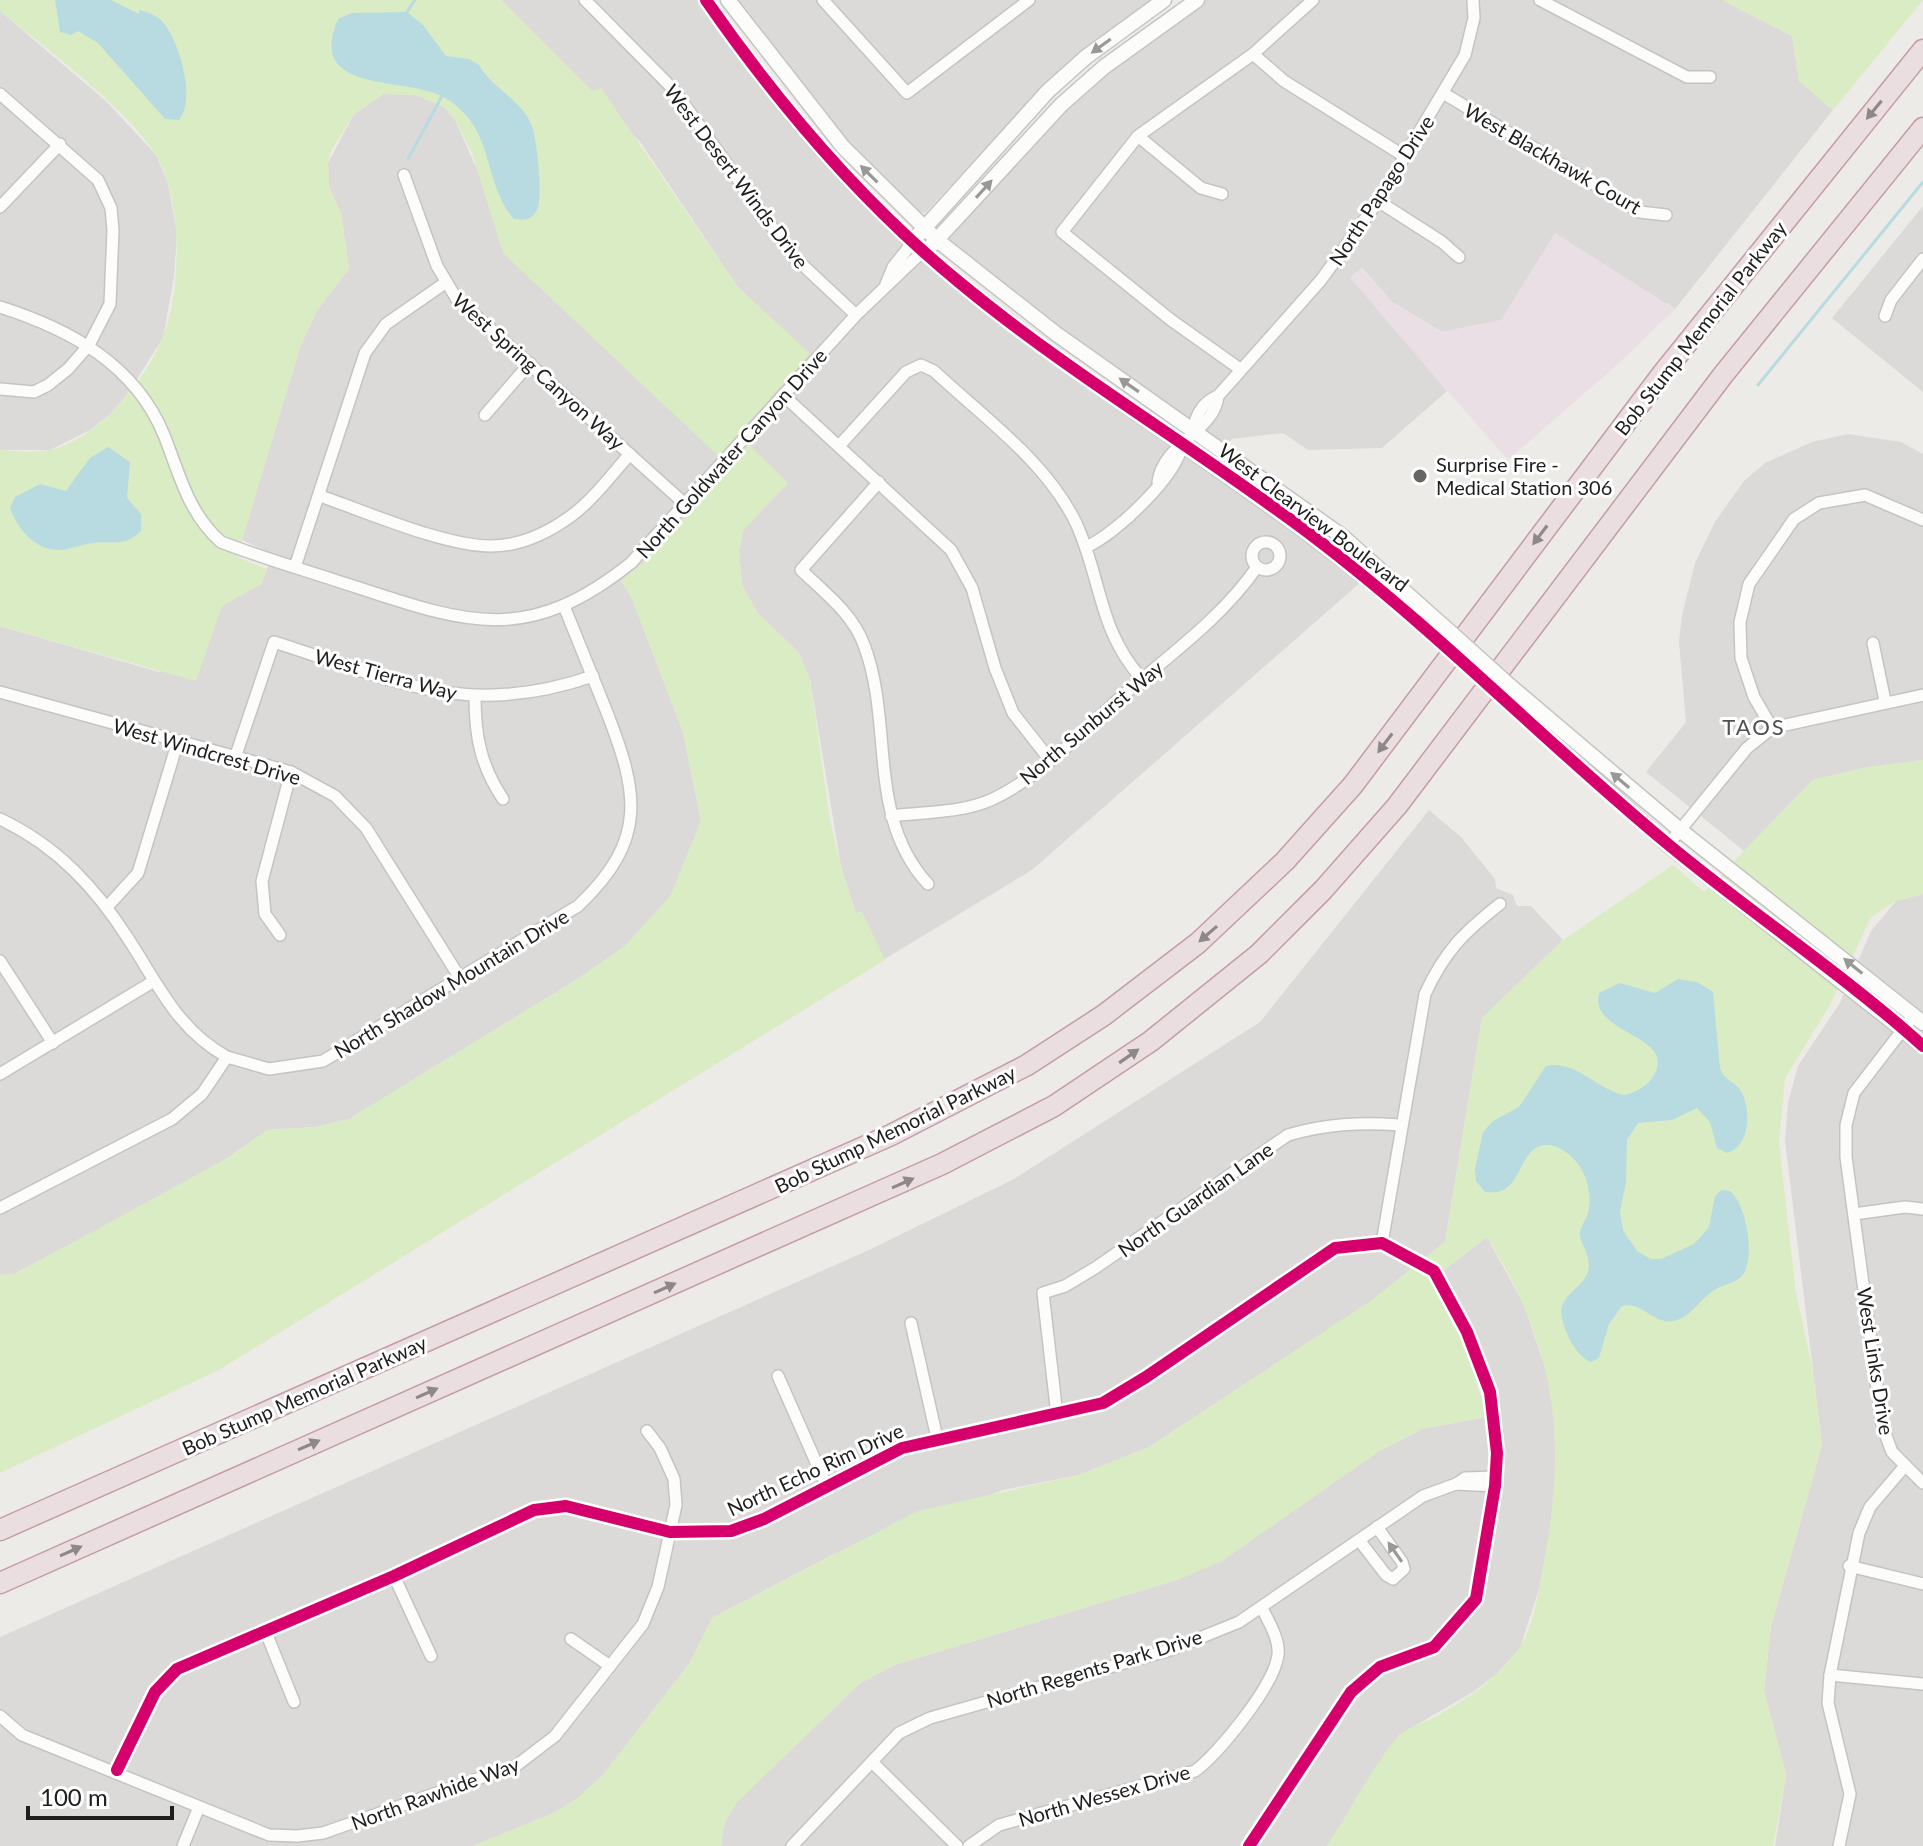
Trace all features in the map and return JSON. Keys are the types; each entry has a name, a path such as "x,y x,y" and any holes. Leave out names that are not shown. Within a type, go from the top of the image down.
{"highway":[{"name":"Bob Stump Memorial Parkway","path":"0,1530 891,1135 1027,1065 1135,994 1252,894 1353,785 1663,373 1923,50"},
{"path":"0,1583 903,1183 1054,1106 1162,1033 1259,954 1371,837 1723,375 1923,128"}],"street":[{"name":"West Desert Winds Drive","path":"585,0 674,90 792,255 856,315"},
{"name":"West Clearview Boulevard","path":"706,0 750,63 800,126 918,247 1029,337 1316,539 1445,636"},
{"name":"West Clearview Boulevard","path":"728,0 843,147 937,240 1011,301 1342,536 1668,845 1923,1046"},
{"path":"823,0 907,93 1029,0"},
{"name":"North Goldwater Canyon Drive","path":"918,247 924,228 1048,91 1086,57 1164,0"},
{"name":"North Goldwater Canyon Drive","path":"0,307 62,328 89,345 121,373 151,410 186,495 203,525 221,542 440,615 470,620 518,619 564,606 599,589 631,563 886,284 893,267 918,247 937,240 1061,105 1104,67 1197,0"},
{"path":"1240,369 1171,320 1062,232 1138,136 1253,54 1313,0"},
{"name":"North Papago Drive","path":"1086,547 1121,527 1181,456 1182,444 1208,400 1218,396 1330,269 1378,201 1465,55 1474,18 1473,0"},
{"path":"1540,0 1687,77 1710,77"},
{"path":"1253,54 1284,81 1404,156"},
{"name":"West Blackhawk Court","path":"1443,93 1640,212 1666,215"},
{"path":"0,94 98,180 111,208 110,304 89,345 68,369 34,392 0,389"},
{"path":"1138,136 1201,188 1222,194"},
{"path":"0,207 60,144"},
{"name":"West Spring Canyon Way","path":"404,175 445,283 456,298 685,504"},
{"path":"1378,201 1442,242 1459,257"},
{"path":"1885,316 1891,300 1923,259"},
{"path":"295,567 365,353 386,324 445,283"},
{"path":"485,415 530,363"},
{"path":"839,446 906,372 921,365 934,371 1044,475 1068,509 1086,547 1114,642 1142,679"},
{"path":"783,395 933,530 964,570 981,614 1003,691 1026,733 1050,760"},
{"path":"320,496 460,542 491,546 520,541 551,530 574,514 630,454"},
{"path":"879,482 801,570 833,599 865,645 891,816 902,847 928,884"},
{"path":"1772,728 1754,697 1741,658 1740,622 1749,584 1794,519 1819,503 1865,495 1923,520"},
{"name":"North Sunburst Way","path":"891,816 989,801 1050,760 1225,606 1257,567"},
{"name":"North Shadow Mountain Drive","path":"227,1057 269,1069 323,1061 578,906 597,888 620,851 631,816 631,781 564,606"},
{"name":"West Tierra Way","path":"236,755 274,642 432,691 475,698 525,696 593,676"},
{"path":"1873,643 1885,701"},
{"name":"West Clearview Boulevard","path":"1505,690 1918,1019"},
{"name":"West Windcrest Drive","path":"0,692 291,772 335,796 359,819 460,978"},
{"path":"1668,845 1747,748 1772,728 1923,695"},
{"path":"475,698 475,733 481,758 503,799"},
{"path":"107,907 138,873 178,741"},
{"path":"280,935 265,914 262,881 291,772"},
{"path":"0,819 48,846 70,864 107,907 186,1027 227,1057 202,1094 172,1119 0,1208"},
{"path":"1249,1846 1351,1692 1380,1667 1434,1647 1476,1599 1495,1482 1490,1392 1450,1297 1434,1271 1382,1243 1400,1125 1430,984 1460,936 1500,904"},
{"path":"0,961 53,1043"},
{"path":"0,1074 154,981"},
{"name":"West Links Drive","path":"1904,1467 1892,1452 1882,1425 1846,1157 1848,1111 1864,1078 1903,1028 1918,1019"},
{"name":"North Guardian Lane","path":"1057,1415 1043,1293 1065,1286 1107,1260 1288,1135 1323,1125 1363,1122 1400,1125"},
{"path":"1854,1214 1905,1207 1923,1209"},
{"name":"North Echo Rim Drive","path":"117,1770 155,1692 177,1669 394,1576 534,1510 566,1506 670,1532 731,1531 764,1519 902,1448 1103,1403 1335,1248 1382,1243"},
{"path":"911,1323 937,1438"},
{"path":"778,1376 827,1487"},
{"name":"North Rawhide Way","path":"0,1716 22,1735 117,1770 269,1835 297,1836 337,1829 517,1765 555,1736 643,1624 658,1587 676,1505 674,1479 660,1448 647,1431"},
{"path":"1839,1846 1850,1794 1828,1703 1849,1566 1870,1507 1904,1467 1923,1483"},
{"name":"North Regents Park Drive","path":"792,1846 899,1733 930,1718 1170,1650 1239,1622 1423,1496 1465,1478 1495,1482"},
{"path":"1359,1540 1386,1575 1393,1579 1400,1576 1404,1569 1402,1562 1377,1527"},
{"path":"1849,1566 1923,1584"},
{"path":"394,1576 431,1656"},
{"name":"North Wessex Drive","path":"969,1846 999,1825 1195,1771 1217,1755 1251,1707 1278,1655 1275,1635 1262,1608"},
{"path":"265,1630 294,1702"},
{"path":"571,1639 610,1666"},
{"path":"1830,1675 1923,1684"},
{"path":"872,1762 957,1846"},
{"path":"183,1846 199,1807"}],"shaded area":[{"path":"501,0 698,0 785,117 895,234 1278,516 1361,582 1032,870 883,960 861,912 856,913 841,867 810,679 798,652 757,612 742,585 739,551 743,531 646,560 621,581 631,596 683,732 701,821 671,895 659,911 624,947 576,980 349,1119 316,1127 268,1130 224,1160 118,1219 14,1274 0,1275 0,626 159,672 210,638 222,605 261,584 273,554 242,540 300,347 317,310 349,269 341,213 329,187 328,163 354,114 383,94 416,95 444,107 455,120 475,165 809,355 737,286 641,143"},
{"path":"734,0 1155,0 1045,86 925,213 917,212 849,145"},
{"path":"1203,0 1722,0 1792,36 1799,81 1833,110 1675,309 1667,303 1502,320 1442,332 1392,302 1362,268 1349,279 1340,267 1256,360 1204,429 1065,335 950,243 951,232 1076,97"},
{"path":"0,11 107,102 156,155 168,183 177,234 174,277 163,338 126,396 110,414 90,430 50,450 0,450"},
{"path":"1923,206 1923,392 1832,318"},
{"path":"1555,233 1675,309 1618,364 1508,460 1349,279 1361,268 1392,302 1441,332 1501,320"},
{"path":"1340,266 1447,391 1382,448 1308,450 1283,433 1232,439 1226,445 1204,429 1256,360"},
{"path":"1848,434 1901,442 1923,454 1923,760 1868,767 1813,780 1744,851 1646,772 1686,722 1679,642 1682,615 1695,563 1715,522 1744,481 1765,463 1812,442"},
{"path":"1429,810 1461,837 1495,879 1496,888 1513,895 1517,906 1531,906 1563,940 1482,1018 1445,1242 1373,1300 1149,1447 1079,1475 1003,1490 834,1554 712,1618 689,1664 603,1775 578,1798 556,1812 473,1846 0,1846 0,1637 871,1249 1014,1179 1260,1022"},
{"path":"1923,894 1923,1846 1775,1846 1786,1775 1764,1691 1771,1626 1822,1445 1785,1141 1788,1102 1798,1066 1840,1003 1871,931 1896,901"},
{"path":"1487,1237 1524,1305 1549,1379 1558,1443 1554,1509 1539,1589 1520,1648 1497,1674 1473,1692 1399,1735 1327,1846 721,1846 724,1824 736,1803 859,1684 894,1665 1180,1579 1381,1450 1422,1429 1487,1417 1479,1381 1462,1335 1432,1279"}],"green space":[{"path":"0,0 501,0 592,91 601,88 737,286 810,354 738,434 788,483 743,531 739,551 742,585 757,612 798,652 810,679 830,820 841,867 856,913 862,912 885,960 219,1370 0,1473 0,1275 15,1274 224,1160 268,1130 316,1127 349,1119 576,980 624,947 671,895 701,820 683,732 631,596 621,581 646,560 729,466 503,253 472,153 455,120 444,107 416,95 383,94 354,114 331,151 328,163 329,187 341,213 349,269 317,310 300,347 237,557 267,569 261,584 222,606 196,681 0,626 0,450 43,451 67,444 84,435 117,407 144,373 162,339 173,296 177,246 165,174 144,138 84,79 0,11"},
{"path":"1722,0 1923,0 1833,110 1799,81 1792,36"},
{"path":"1923,760 1923,894 1896,901 1871,917 1830,1005 1785,1078 1779,1143 1796,1293 1812,1367 1822,1445 1771,1626 1764,1691 1786,1775 1773,1846 1327,1846 1394,1742 1405,1732 1468,1697 1501,1670 1524,1641 1535,1608 1551,1517 1554,1433 1550,1394 1528,1317 1487,1237 1432,1279 1462,1335 1487,1417 1422,1429 1381,1450 1222,1561 1180,1579 894,1665 859,1684 736,1803 724,1824 721,1846 473,1846 556,1812 578,1798 603,1775 689,1664 712,1618 918,1511 1079,1475 1149,1447 1372,1300 1445,1242 1482,1018 1563,940 1673,865 1704,892 1813,780 1868,767"}],"water":[{"path":"55,0 111,0 162,21 174,41 184,70 186,99 179,120 165,119 98,43 78,31 71,35 60,32"},
{"path":"407,12 423,25 446,56 469,59 479,65 527,117 536,143 540,183 538,206 531,217 514,219 497,189 474,126 447,99 429,92 365,79 347,72 335,61 332,44 338,19 352,13"},
{"path":"108,447 130,462 127,498 141,514 141,531 124,541 58,550 32,540 10,508 15,497 40,484 66,491 90,458"},
{"path":"1678,979 1697,982 1713,992 1720,1068 1724,1076 1741,1091 1747,1126 1741,1143 1727,1153 1717,1148 1710,1122 1697,1108 1672,1120 1638,1123 1627,1140 1626,1182 1620,1212 1623,1230 1637,1251 1651,1259 1661,1259 1694,1244 1709,1227 1715,1196 1722,1190 1730,1191 1736,1197 1747,1230 1747,1265 1738,1279 1713,1291 1680,1319 1664,1321 1637,1307 1622,1306 1609,1324 1599,1358 1591,1362 1580,1354 1571,1341 1561,1312 1565,1300 1585,1278 1589,1267 1580,1236 1589,1204 1585,1176 1569,1154 1554,1146 1542,1146 1535,1148 1526,1158 1509,1186 1496,1192 1485,1192 1476,1181 1475,1169 1483,1132 1493,1121 1519,1107 1546,1066 1567,1067 1625,1095 1644,1087 1658,1064 1655,1052 1607,1018 1599,1007 1599,993 1620,983 1655,993"}],"waterway":[{"path":"407,12 415,0"},
{"path":"408,159 442,96"},
{"path":"1758,385 1923,182"}],"cycle path":[{"path":"706,0 762,77 823,150 888,219 959,282 1045,349 1270,505 1360,573 1669,845 1923,1046"},
{"path":"117,1770 155,1692 177,1669 394,1576 534,1510 566,1506 670,1532 731,1531 764,1519 902,1448 1103,1403 1335,1248 1382,1243 1434,1271 1467,1332 1490,1392 1497,1453 1495,1486 1476,1599 1434,1647 1380,1667 1351,1692 1249,1846"}],"place":[{"name":"Surprise Fire - Medical Station 306","path":"1420,476"}],"district":[{"name":"TAOS","path":"1754,726"}]}
